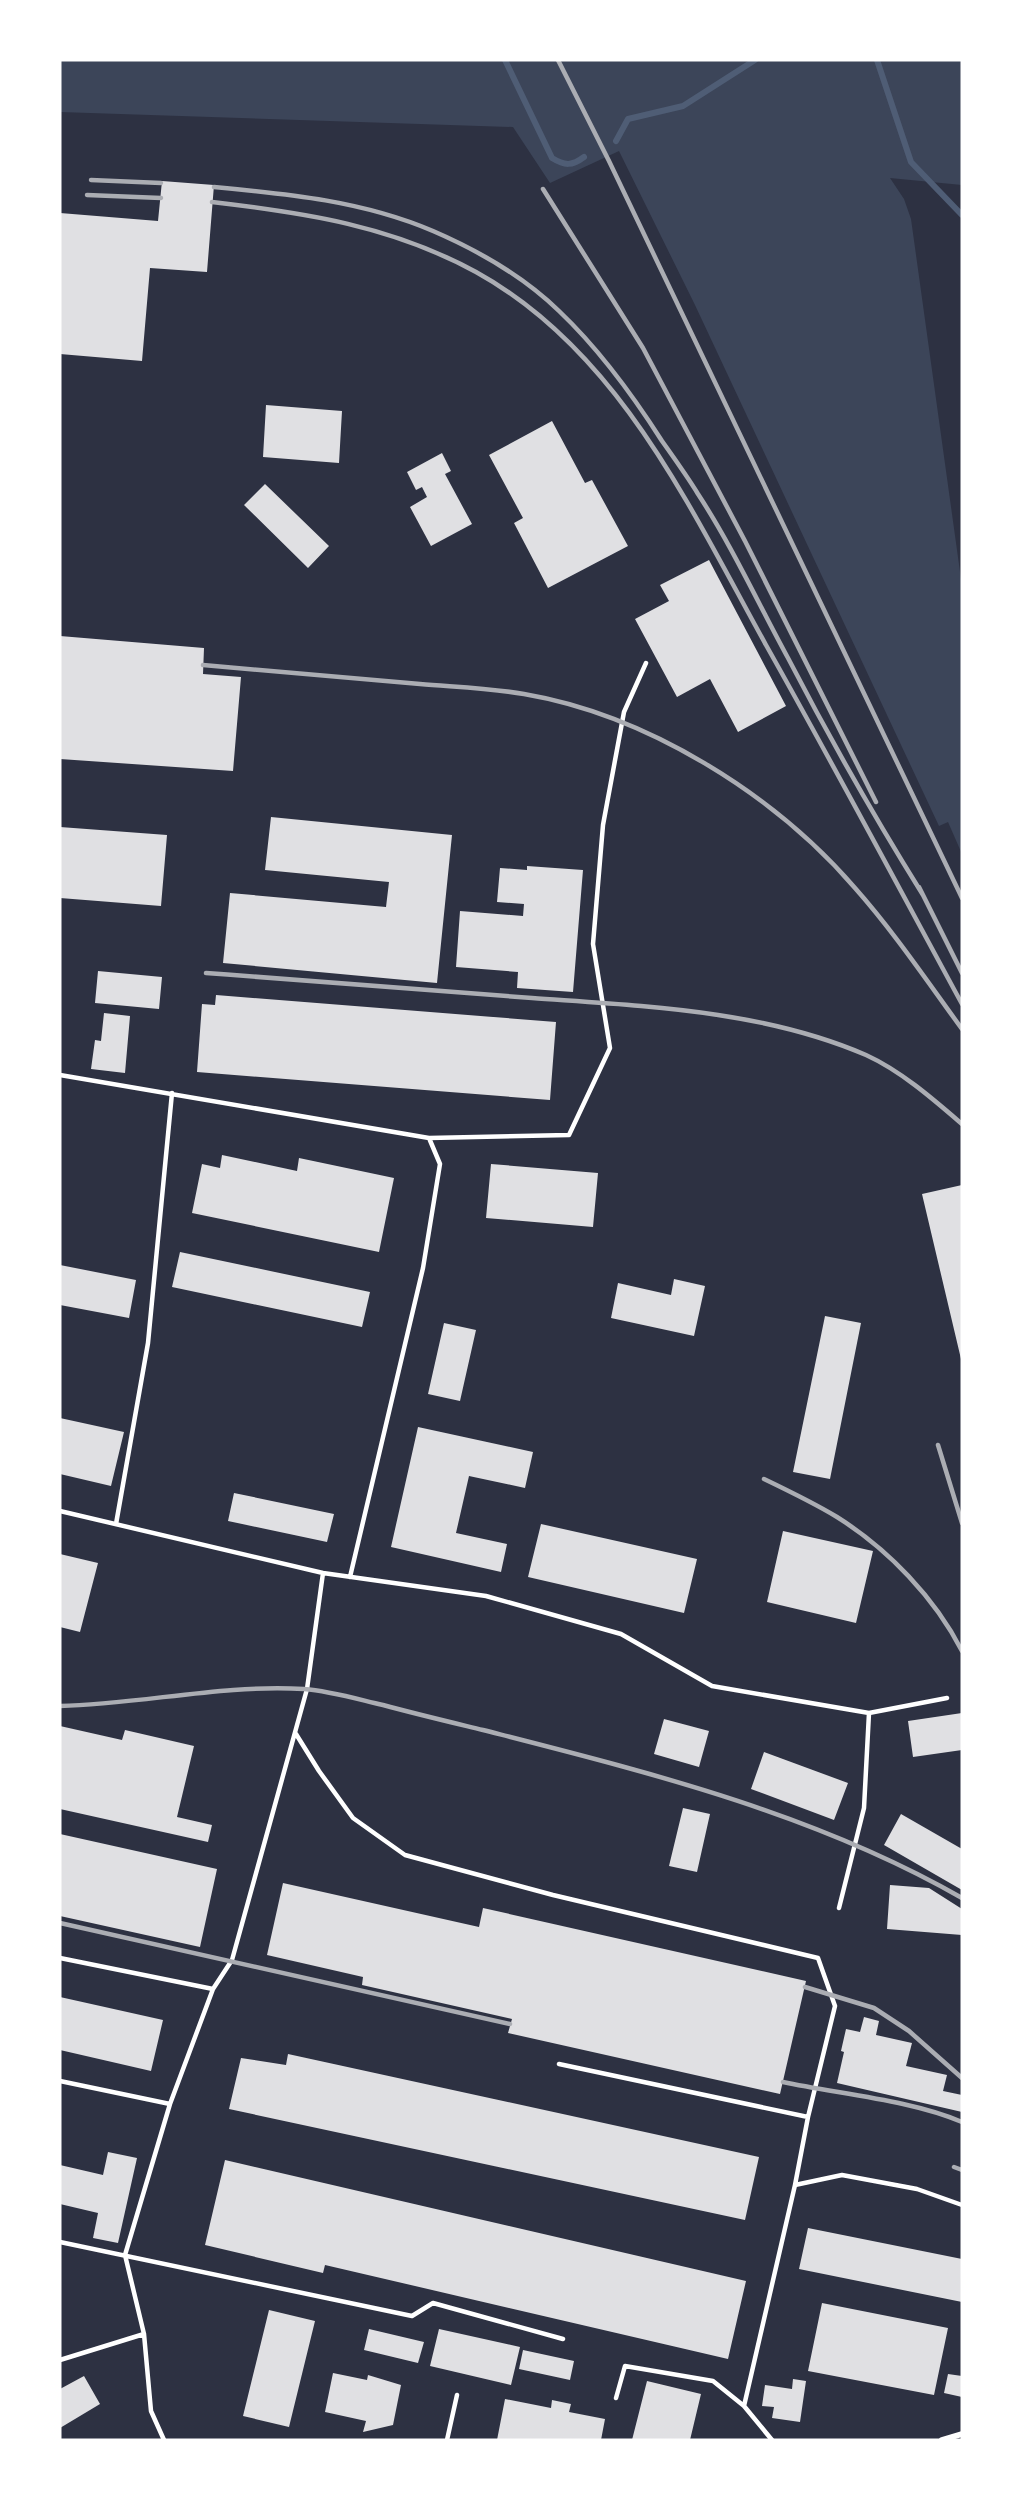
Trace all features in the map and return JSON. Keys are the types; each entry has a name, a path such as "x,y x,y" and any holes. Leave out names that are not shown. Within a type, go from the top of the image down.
{"street":[{"path":"942,2440 962,2434"}],"lane":[{"path":"60,1075 429,1138 569,1135 610,1048 593,944 602,837 624,712 646,663"},
{"path":"116,1524 148,1343 172,1093"},
{"path":"350,1577 423,1268 440,1164 429,1138"},
{"path":"60,1511 323,1573 486,1596 621,1634 712,1686 869,1713 947,1698"},
{"path":"164,2440 151,2411 144,2334 125,2255 170,2104 213,1989 232,1960 307,1689 323,1573"},
{"path":"839,1908 864,1808 869,1713"},
{"path":"296,1733 319,1771 353,1818 405,1855 553,1895 818,1958 834,2006 744,2406"},
{"path":"60,1958 213,1989"},
{"path":"559,2064 808,2117"},
{"path":"60,2081 170,2104"},
{"path":"795,2185 842,2175 917,2189 962,2205"},
{"path":"60,2242 412,2316 433,2303 563,2339"},
{"path":"60,2360 144,2334"},
{"path":"616,2398 625,2366 713,2381 744,2406 772,2440"},
{"path":"447,2440 457,2395"}],"shaded area":[{"path":"60,60 962,60 962,185 890,178 904,199 911,219 962,586 962,854 948,822 939,826 695,305 619,151 550,183 513,127 60,112"}],"building":[{"path":"162,181 214,185 207,272 150,268 142,361 60,354 60,213 158,221"},
{"path":"266,405 342,411 339,463 263,457"},
{"path":"552,421 585,483 592,480 628,546 548,588 514,523 523,518 489,455"},
{"path":"442,453 451,471 445,474 472,524 431,546 410,507 427,497 422,487 416,490 407,472"},
{"path":"265,484 329,546 308,568 244,505"},
{"path":"709,560 786,706 738,732 710,679 677,697 635,619 669,601 660,585"},
{"path":"60,636 204,648 203,674 241,677 233,771 60,759"},
{"path":"271,817 452,835 437,983 223,963 230,893 386,907 389,882 265,870"},
{"path":"60,827 167,835 161,906 60,898"},
{"path":"527,866 583,870 573,992 517,988 518,972 456,967 460,911 523,916 524,904 497,902 500,868 527,870"},
{"path":"98,971 162,977 159,1009 95,1003"},
{"path":"216,995 556,1022 550,1100 197,1072 202,1004 215,1005"},
{"path":"104,1013 130,1016 125,1073 91,1069 95,1040 101,1041"},
{"path":"222,1155 297,1171 299,1158 394,1178 379,1252 192,1213 202,1164 220,1168"},
{"path":"491,1164 598,1173 593,1227 486,1218"},
{"path":"962,1185 962,1359 961,1359 922,1194"},
{"path":"180,1252 370,1292 362,1327 172,1287"},
{"path":"60,1265 136,1280 129,1318 60,1305"},
{"path":"674,1279 705,1286 694,1336 611,1318 618,1283 671,1295"},
{"path":"825,1316 861,1323 830,1479 793,1472"},
{"path":"444,1323 476,1330 460,1401 428,1394"},
{"path":"60,1418 124,1432 111,1486 60,1474"},
{"path":"418,1427 533,1452 525,1488 469,1476 456,1533 507,1544 501,1572 391,1547"},
{"path":"234,1493 334,1514 327,1542 228,1521"},
{"path":"541,1524 697,1559 684,1613 528,1577"},
{"path":"783,1531 873,1551 856,1623 767,1602"},
{"path":"60,1554 98,1563 80,1632 60,1627"},
{"path":"962,1713 962,1750 913,1757 908,1721"},
{"path":"664,1719 709,1731 699,1767 654,1754"},
{"path":"60,1726 122,1740 125,1730 194,1746 177,1817 212,1825 208,1842 60,1809"},
{"path":"764,1752 848,1783 834,1820 751,1789"},
{"path":"683,1808 710,1814 697,1872 669,1866"},
{"path":"901,1814 962,1849 962,1890 884,1845"},
{"path":"60,1834 217,1869 200,1947 60,1916"},
{"path":"283,1883 479,1927 483,1908 806,1981 780,2094 508,2033 512,2019 362,1985 363,1977 267,1955"},
{"path":"890,1885 929,1888 962,1909 962,1935 887,1929"},
{"path":"60,1997 163,2020 151,2071 60,2050"},
{"path":"864,2017 879,2021 876,2035 912,2043 906,2066 947,2075 943,2091 962,2095 962,2112 837,2083 844,2052 841,2051 846,2029 860,2032"},
{"path":"288,2054 759,2157 745,2220 229,2109 241,2058 286,2065"},
{"path":"108,2152 137,2158 118,2243 93,2238 98,2213 60,2204 60,2165 103,2175"},
{"path":"225,2160 746,2281 728,2359 325,2265 323,2273 205,2245"},
{"path":"808,2228 962,2259 962,2302 799,2269"},
{"path":"822,2303 948,2328 934,2395 808,2371"},
{"path":"269,2310 315,2321 289,2427 243,2416"},
{"path":"369,2329 424,2342 418,2363 364,2350"},
{"path":"439,2329 520,2347 511,2385 430,2366"},
{"path":"523,2350 574,2361 570,2380 519,2369"},
{"path":"333,2373 367,2380 368,2375 401,2385 393,2425 363,2432 366,2421 325,2412"},
{"path":"948,2374 962,2376 962,2397 944,2393"},
{"path":"84,2376 100,2404 60,2428 60,2389"},
{"path":"793,2379 806,2381 800,2422 772,2418 774,2407 762,2406 765,2385 792,2389"},
{"path":"647,2381 701,2394 690,2440 632,2440"},
{"path":"505,2399 551,2408 552,2400 571,2404 569,2412 605,2419 601,2440 497,2440"}],"waterway":[{"path":"505,60 552,158 568,164 584,157"},
{"path":"616,141 628,119 683,106 755,60"},
{"path":"877,60 911,162 962,215"}],"railway":[{"path":"558,60 609,161 962,898"},
{"path":"91,180 161,183"},
{"path":"214,187 325,200 380,212 433,231 499,265 531,287 574,326 627,389 710,514 734,554 837,748 923,895"},
{"path":"543,189 643,348 745,541 876,802"},
{"path":"87,195 161,198"},
{"path":"212,202 315,217 413,243 476,272 526,305 571,344 611,389 679,488 816,734 962,1004"},
{"path":"203,665 524,694 570,705 616,720 661,740 705,764 747,791 823,854 883,922 962,1029"},
{"path":"919,887 962,973"},
{"path":"206,973 617,1004 744,1019 786,1028 866,1055 904,1077 962,1124"},
{"path":"938,1445 962,1523"},
{"path":"764,1479 828,1512 856,1530 892,1559 938,1612 962,1651"},
{"path":"60,1706 243,1689 304,1689 334,1693 606,1762 728,1798 848,1842 906,1868 962,1898"},
{"path":"60,1923 510,2024"},
{"path":"805,1987 874,2008 909,2031 962,2078"},
{"path":"783,2082 898,2103 942,2114 962,2122"},
{"path":"954,2167 962,2170"}]}
